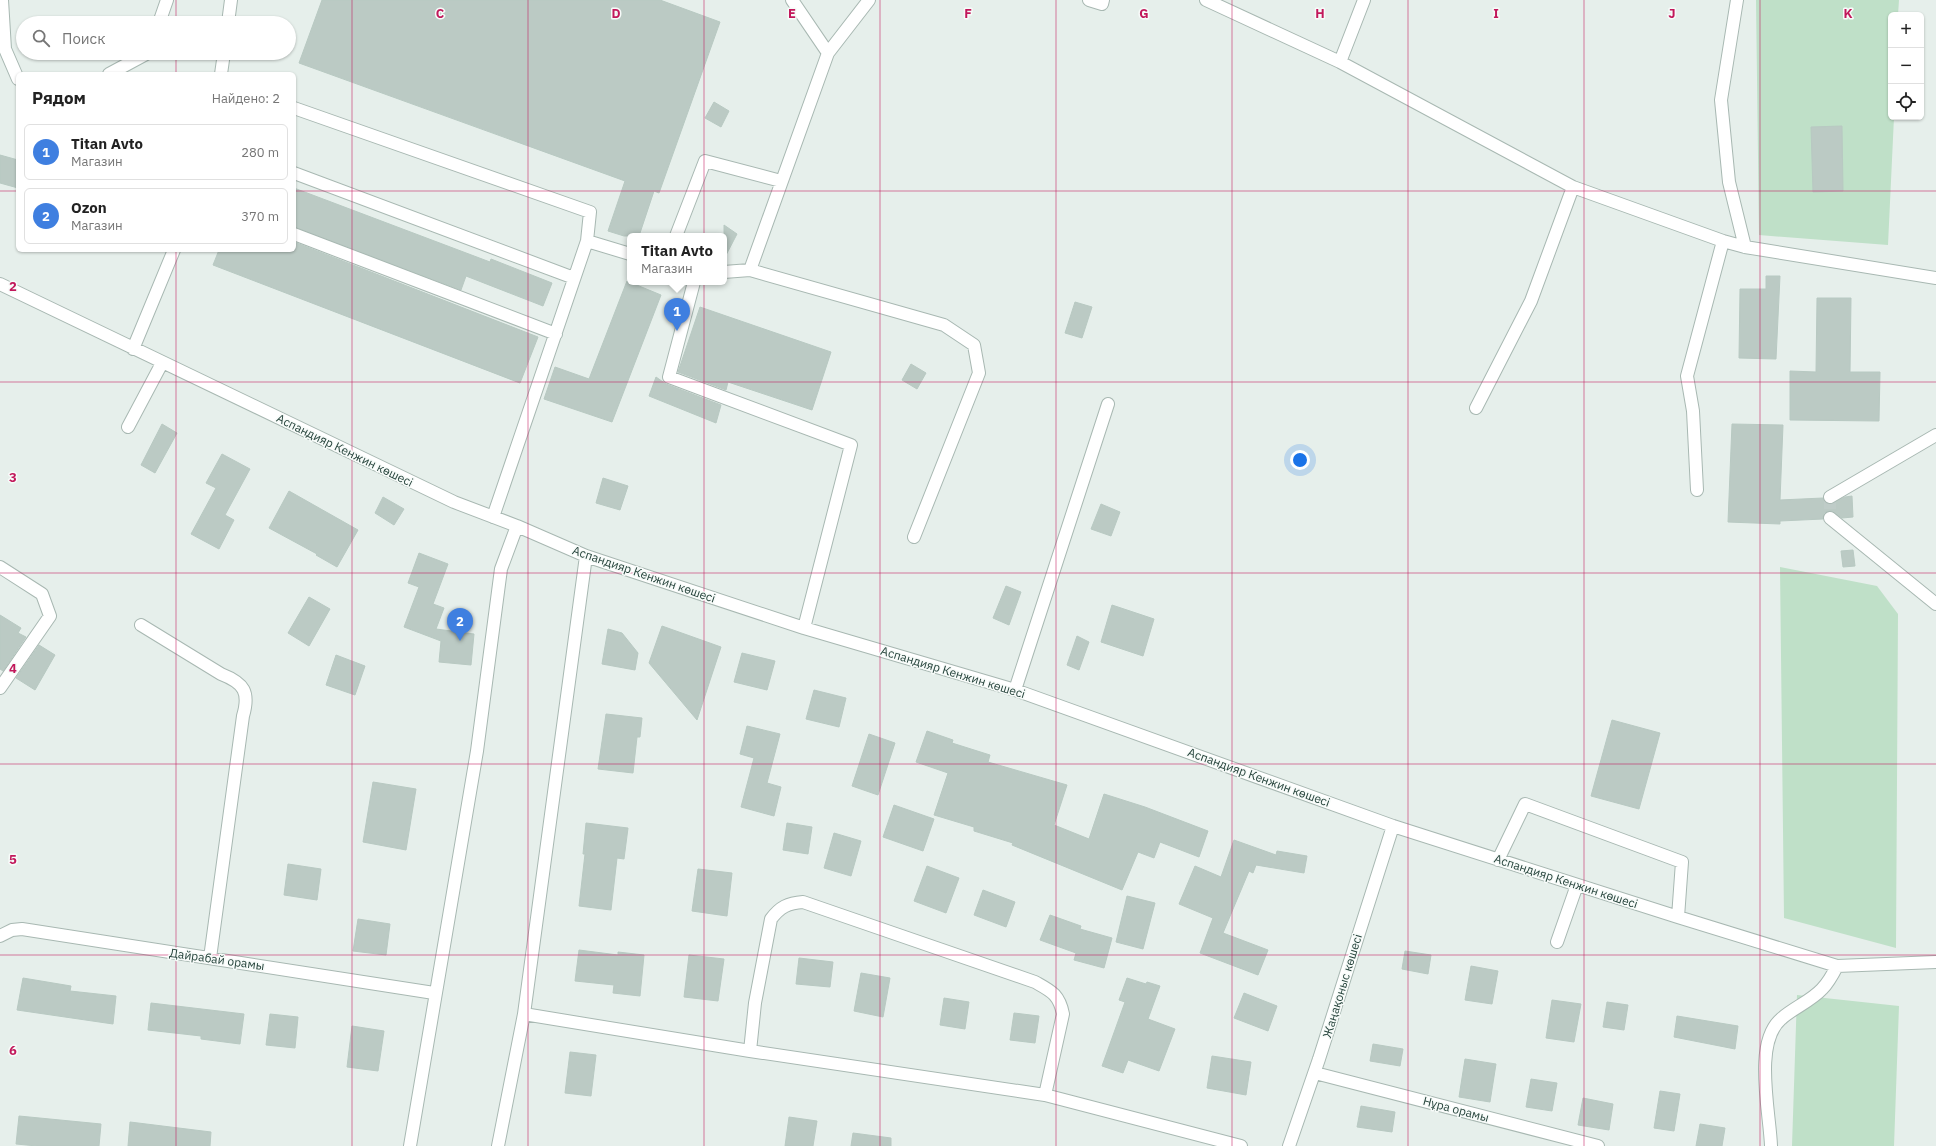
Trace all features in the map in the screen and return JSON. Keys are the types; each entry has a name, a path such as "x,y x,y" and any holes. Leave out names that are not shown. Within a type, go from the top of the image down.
{"street":[{"path":"2,0 3,50 16,75"},
{"path":"161,16 167,0"},
{"path":"229,16 231,0"},
{"path":"792,0 828,54"},
{"path":"750,270 781,180 828,54 869,0"},
{"path":"1089,0 1102,4 1103,0"},
{"path":"1206,0 1340,62 1572,187 1723,241 1745,247 1936,278"},
{"path":"1340,62 1364,0"},
{"path":"1737,0 1721,100 1729,182 1745,247"},
{"path":"113,72 135,60"},
{"path":"221,72 223,60"},
{"path":"296,109 590,212 587,241 493,517"},
{"path":"677,233 705,161 781,180"},
{"path":"296,174 574,278"},
{"path":"1476,408 1531,301 1572,187"},
{"path":"296,235 556,334"},
{"path":"587,241 627,253"},
{"path":"1697,490 1693,411 1688,376 1723,241"},
{"path":"133,349 173,252"},
{"path":"727,272 750,270 944,325 974,345 979,373 914,537"},
{"name":"Аспандияр Кенжин көшесі","path":"0,284 454,502 517,526 586,556 804,628 1015,690 1393,826 1837,966 1936,962"},
{"path":"693,285 669,377 851,445 804,628"},
{"path":"128,427 162,363"},
{"path":"1015,690 1108,404"},
{"path":"1830,497 1936,435"},
{"path":"1830,518 1936,604"},
{"path":"410,1146 434,993 477,751 501,569 517,526"},
{"path":"498,1146 524,1014 586,556"},
{"path":"0,567 42,594 50,616 0,688"},
{"path":"141,625 221,674 232,678 240,684 246,692 246,704 243,716 210,958"},
{"path":"1498,860 1525,804 1682,862 1678,917"},
{"name":"Жаңақоныс көшесі","path":"1289,1146 1315,1073 1393,826"},
{"path":"1557,942 1577,885"},
{"path":"750,1051 755,1003 771,919 777,911 784,906 791,903 803,902 1035,982 1055,994 1061,1002 1063,1014 1045,1095"},
{"name":"Дайрабай орамы","path":"0,936 12,930 22,929 114,945 210,958 434,993"},
{"path":"1771,1146 1766,1062 1768,1040 1773,1028 1780,1020 1822,989 1837,966"},
{"path":"524,1014 750,1051 1045,1095 1241,1146"},
{"name":"Нұра орамы","path":"1315,1073 1598,1146"}],"green space":[{"path":"1756,0 1899,0 1898,12 1888,12 1888,120 1894,120 1888,245 1759,235"},
{"path":"1780,567 1877,586 1898,614 1896,948 1784,918"},
{"path":"1797,995 1899,1006 1894,1146 1792,1146"}],"building":[{"path":"322,0 660,0 720,22 659,193 654,191 640,233 627,233 627,236 608,231 625,181 299,63"},
{"path":"714,102 729,111 721,127 705,118"},
{"path":"1842,126 1843,191 1813,192 1811,127"},
{"path":"0,155 16,159 16,187 0,183"},
{"path":"296,189 490,262 491,259 552,283 543,306 466,276 461,290 296,228"},
{"path":"724,225 737,234 727,253 727,233 724,233"},
{"path":"296,243 538,337 520,383 213,265 218,252 296,252"},
{"path":"1766,276 1780,276 1776,359 1739,358 1740,289 1766,289"},
{"path":"627,281 627,285 637,285 661,295 612,422 544,399 555,367 589,379"},
{"path":"1817,298 1851,298 1850,372 1880,372 1879,421 1790,420 1790,371 1816,372"},
{"path":"1075,302 1092,307 1082,338 1065,333"},
{"path":"700,307 831,352 812,410 728,382 726,390 678,372"},
{"path":"911,364 926,373 917,389 902,380"},
{"path":"656,377 666,384 721,405 716,423 649,396"},
{"path":"162,424 177,433 155,473 141,465"},
{"path":"1732,424 1783,425 1780,500 1823,498 1826,503 1830,504 1845,497 1852,496 1853,517 1842,518 1831,511 1824,513 1823,519 1780,521 1780,524 1728,522"},
{"path":"222,454 250,469 225,515 234,520 219,549 191,534 216,488 206,483"},
{"path":"603,478 628,486 620,510 596,503"},
{"path":"289,491 358,530 337,567 316,555 317,554 269,528"},
{"path":"383,497 404,509 394,525 375,513"},
{"path":"1101,504 1120,512 1111,536 1091,529"},
{"path":"1853,550 1855,566 1843,567 1841,551"},
{"path":"419,553 448,564 433,604 444,608 436,629 474,634 471,665 439,662 441,641 404,627 419,587 408,583"},
{"path":"1006,586 1021,592 1009,625 993,618"},
{"path":"309,597 330,609 309,646 288,633"},
{"path":"1112,605 1154,619 1143,656 1101,642"},
{"path":"0,615 21,628 18,633 26,637 3,671 0,669"},
{"path":"662,626 721,647 697,720 649,663"},
{"path":"608,629 622,633 638,653 635,670 602,664"},
{"path":"1077,636 1089,642 1079,670 1067,665"},
{"path":"39,645 55,655 35,690 16,678"},
{"path":"742,653 775,661 767,690 734,682"},
{"path":"336,655 365,666 355,695 326,685"},
{"path":"814,690 846,698 839,727 806,719"},
{"path":"606,714 642,718 640,737 637,737 633,773 598,769"},
{"path":"1612,720 1660,733 1639,809 1591,796"},
{"path":"747,726 780,734 767,783 781,787 774,816 741,807 754,758 740,754"},
{"path":"927,731 953,740 952,743 990,755 988,762 1067,785 1054,825 1089,839 1104,794 1145,807 1208,831 1199,857 1160,842 1154,858 1138,852 1122,890 1012,845 1013,843 974,831 974,827 934,815 948,773 916,762"},
{"path":"869,734 895,743 878,795 852,786"},
{"path":"373,782 416,789 406,850 363,842"},
{"path":"894,805 934,819 923,851 883,837"},
{"path":"586,823 628,828 624,859 617,858 611,910 579,906 585,854 583,854"},
{"path":"787,823 812,827 808,854 783,850"},
{"path":"834,833 861,841 851,876 824,868"},
{"path":"1234,840 1276,855 1277,851 1307,856 1304,873 1256,865 1253,873 1249,871 1223,933 1268,950 1258,975 1200,953 1213,918 1179,904 1195,866 1221,877"},
{"path":"288,864 321,869 317,900 284,895"},
{"path":"927,866 959,878 946,913 914,901"},
{"path":"698,869 732,873 727,916 692,911"},
{"path":"983,890 1015,902 1006,927 974,915"},
{"path":"1127,896 1155,903 1143,949 1116,942"},
{"path":"1050,915 1081,926 1080,929 1112,938 1104,968 1074,960 1076,953 1040,940"},
{"path":"358,919 390,924 386,955 353,951"},
{"path":"579,950 618,955 618,952 644,955 640,996 613,993 614,985 575,981"},
{"path":"1405,951 1431,955 1428,974 1402,969"},
{"path":"689,955 724,959 718,1001 684,997"},
{"path":"799,958 833,962 830,987 796,984"},
{"path":"1471,966 1498,971 1492,1004 1465,1000"},
{"path":"861,973 890,978 883,1017 854,1011"},
{"path":"23,978 71,986 70,991 116,996 113,1024 17,1010"},
{"path":"1127,978 1146,984 1147,982 1160,986 1148,1019 1175,1029 1159,1071 1128,1060 1123,1073 1102,1066 1125,1002 1119,1000"},
{"path":"1244,993 1277,1006 1268,1031 1234,1018"},
{"path":"944,998 969,1002 965,1029 940,1025"},
{"path":"1552,1000 1581,1004 1574,1042 1546,1038"},
{"path":"1607,1002 1628,1005 1624,1030 1603,1027"},
{"path":"151,1003 244,1014 240,1044 201,1039 201,1036 148,1030"},
{"path":"1014,1013 1039,1016 1035,1043 1010,1040"},
{"path":"270,1014 298,1017 295,1048 266,1045"},
{"path":"1677,1016 1738,1026 1735,1049 1674,1037"},
{"path":"352,1026 384,1031 378,1071 347,1067"},
{"path":"1373,1044 1403,1049 1400,1066 1370,1061"},
{"path":"570,1052 596,1055 591,1096 565,1093"},
{"path":"1212,1056 1251,1062 1246,1095 1207,1088"},
{"path":"1465,1059 1496,1064 1490,1102 1459,1097"},
{"path":"1531,1079 1557,1083 1552,1111 1526,1107"},
{"path":"1660,1091 1680,1094 1674,1131 1654,1128"},
{"path":"1583,1098 1613,1104 1609,1130 1578,1125"},
{"path":"1361,1106 1395,1112 1392,1132 1357,1127"},
{"path":"19,1116 101,1124 99,1146 37,1146 16,1144"},
{"path":"789,1117 817,1121 813,1146 785,1146"},
{"path":"130,1122 211,1132 210,1146 128,1146"},
{"path":"1700,1124 1725,1128 1722,1146 1696,1146"},
{"path":"853,1133 891,1138 891,1146 851,1146"}],"tunnel":[{"path":"1830,497 1830,518"}],"place":[{"name":"Titan Avto","path":"677,331"},
{"name":"Ozon","path":"460,641"}]}
